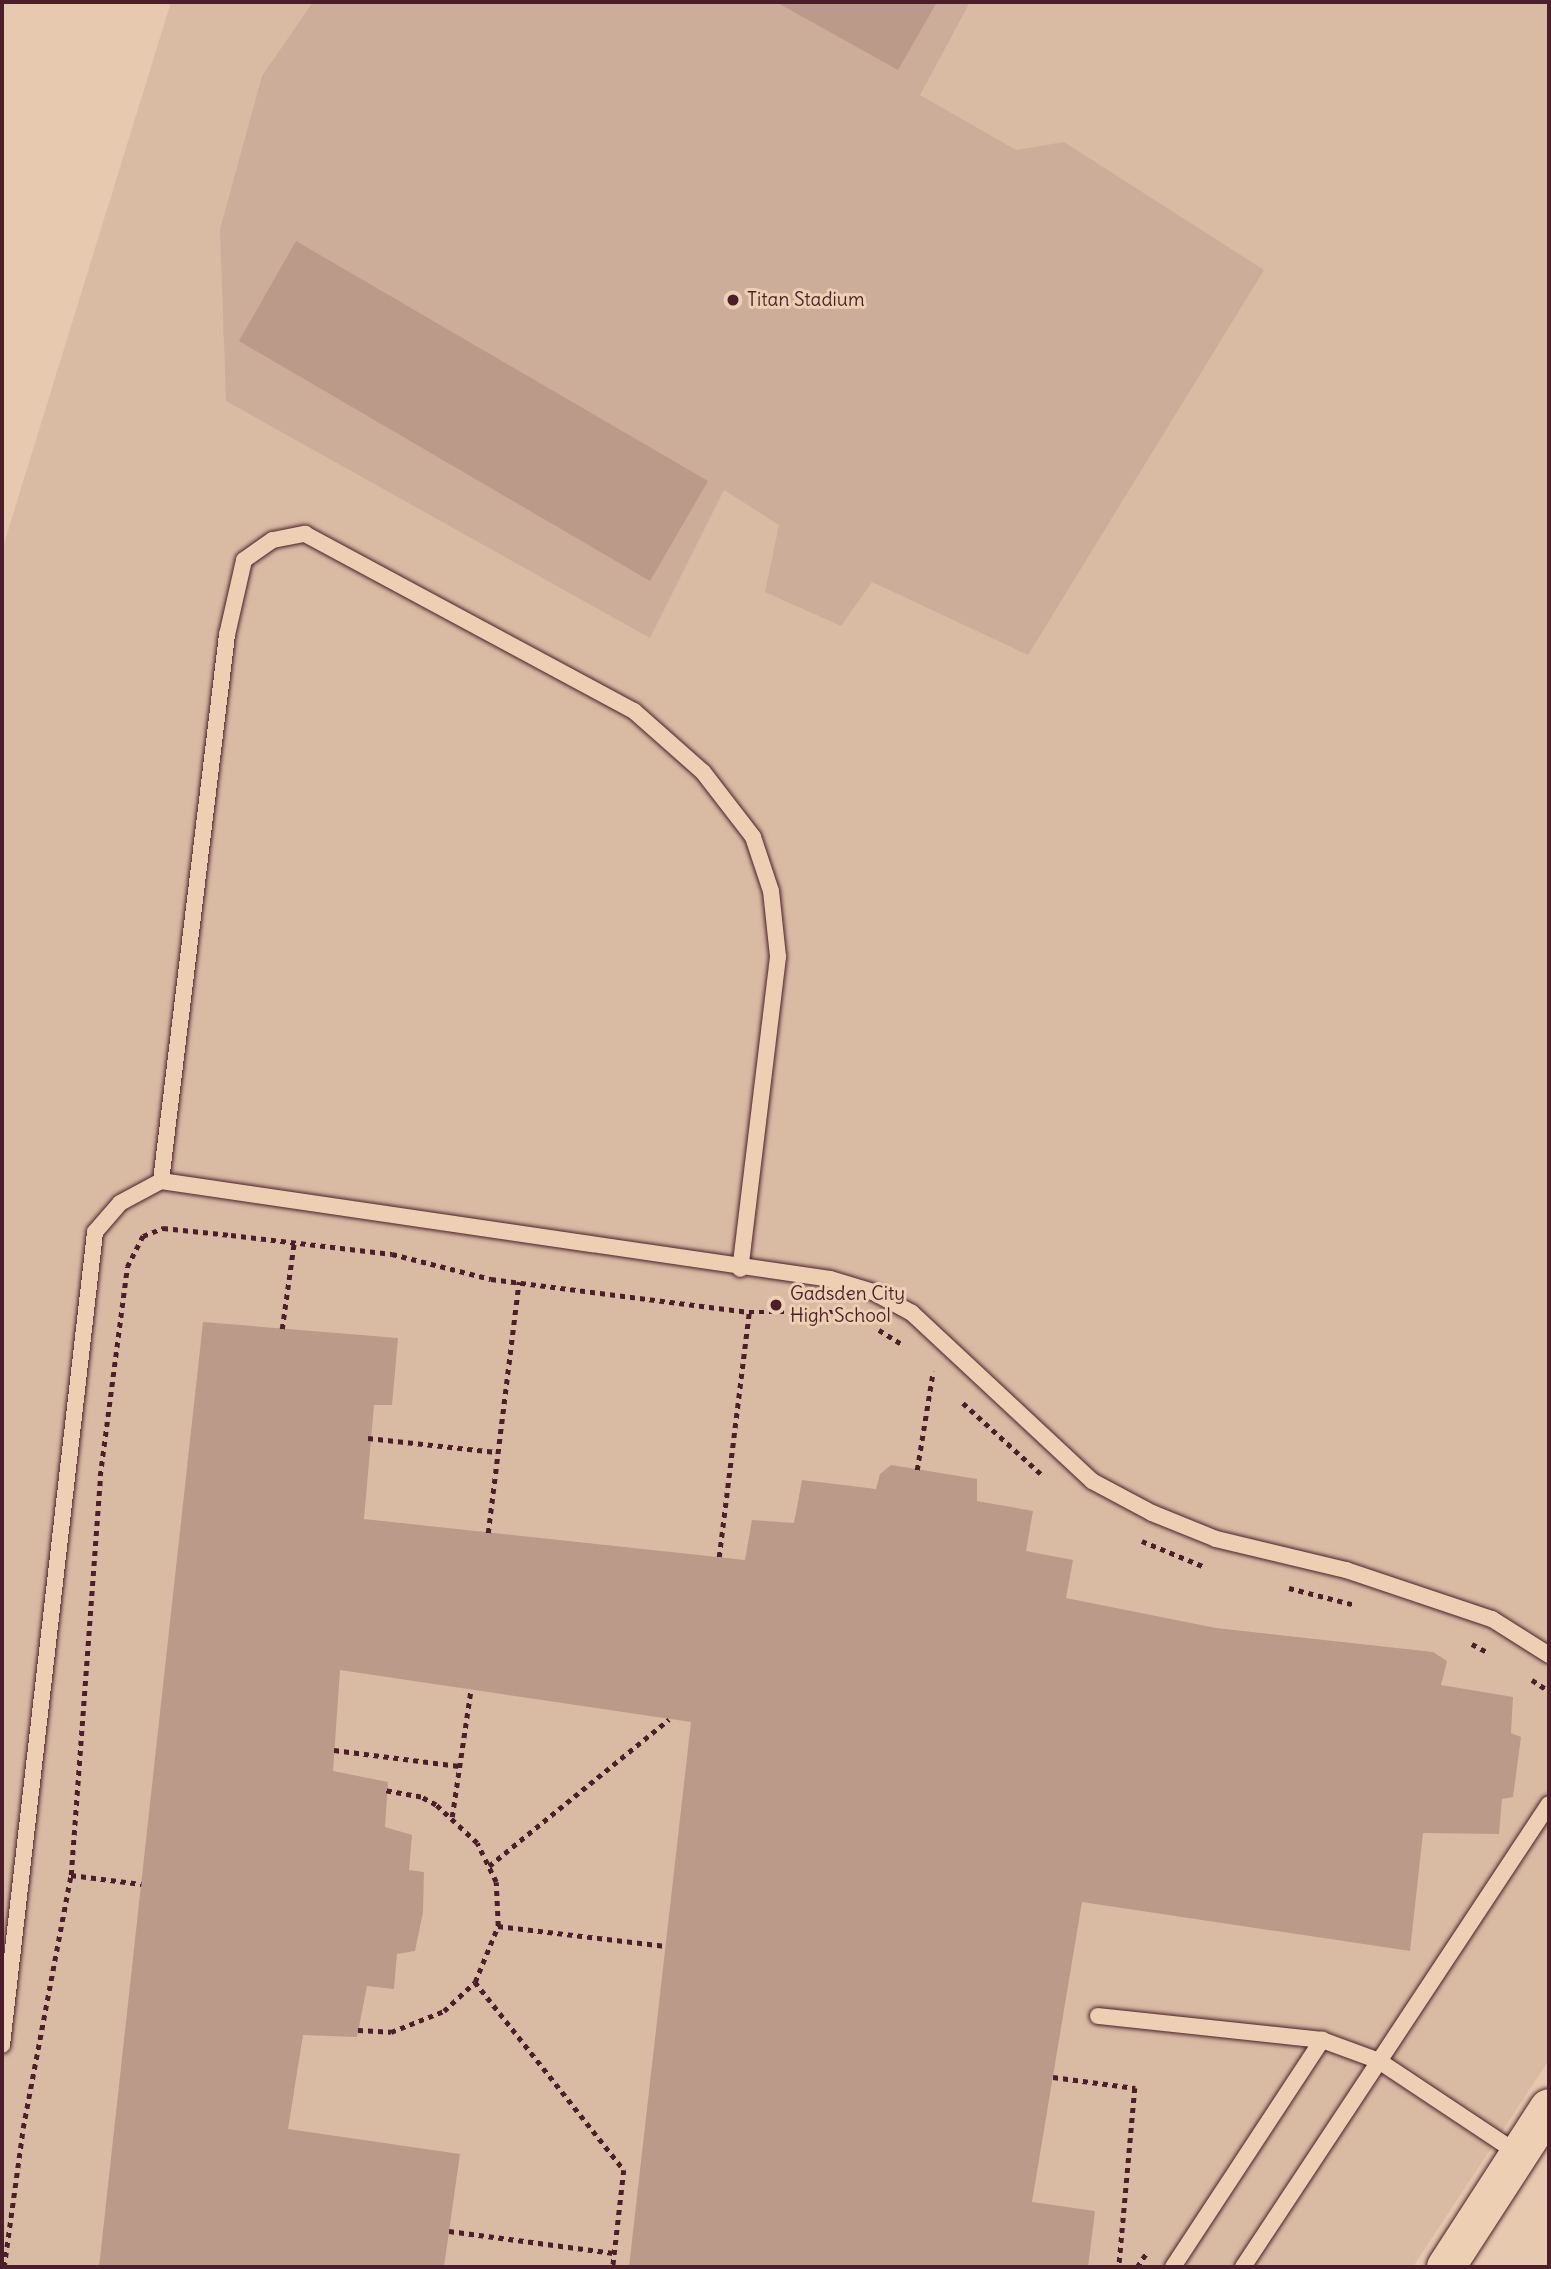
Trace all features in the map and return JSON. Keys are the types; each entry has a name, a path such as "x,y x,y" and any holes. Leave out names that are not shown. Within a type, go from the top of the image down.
{"street":[{"path":"1447,2267 1549,2108"}],"lane":[{"path":"160,1181 227,635 244,560 273,540 305,534 635,711 703,772 753,836 771,891 778,957 740,1269"},
{"path":"2,2045 95,1233 120,1203 160,1181 740,1269 830,1279 873,1292 912,1313 1092,1481 1152,1513 1216,1539 1346,1570 1492,1619 1549,1655"},
{"path":"1243,2267 1549,1804"},
{"path":"1098,2017 1322,2040 1379,2061 1520,2154"},
{"path":"1173,2267 1322,2040"}],"path":[{"path":"4,2267 23,2128 71,1875 100,1476 130,1257 143,1236 163,1228 392,1254 472,1276 749,1312 841,1313"},
{"path":"282,1329 294,1243"},
{"path":"488,1532 519,1282"},
{"path":"719,1557 749,1312"},
{"path":"868,1323 908,1350"},
{"path":"925,1363 942,1379"},
{"path":"918,1469 933,1370"},
{"path":"959,1397 1049,1480"},
{"path":"368,1438 496,1452"},
{"path":"1129,1533 1152,1547 1209,1568"},
{"path":"1279,1585 1365,1608"},
{"path":"1463,1640 1496,1657"},
{"path":"1528,1677 1549,1691"},
{"path":"452,1817 471,1689"},
{"path":"489,1867 669,1719"},
{"path":"334,1750 459,1766"},
{"path":"358,2030 391,2032 427,2022 459,2000 475,1982 498,1926 496,1882 477,1843 452,1817 421,1797 386,1791"},
{"path":"71,1875 141,1884"},
{"path":"498,1926 666,1946"},
{"path":"475,1982 624,2170 613,2267"},
{"path":"1053,2077 1135,2088 1119,2267"},
{"path":"449,2231 614,2253"}],"shaded area":[{"name":"Gadsden City High School","path":"171,2 1549,2 1549,2060 1413,2267 2,2267 2,550"},
{"name":"Titan Stadium","path":"313,2 970,2 920,95 1016,150 1064,142 1264,270 1028,655 872,582 841,626 765,592 779,525 724,490 650,638 226,401 220,229 262,76"}],"building":[{"path":"776,2 937,2 898,70"},
{"path":"296,241 708,481 650,581 239,341"},
{"path":"203,1322 398,1338 392,1405 374,1405 364,1519 745,1560 752,1520 794,1523 802,1480 876,1489 880,1474 891,1465 977,1479 977,1501 1033,1511 1026,1551 1073,1560 1066,1598 1216,1628 1433,1652 1447,1661 1441,1685 1513,1697 1511,1733 1521,1737 1513,1797 1502,1799 1499,1834 1423,1833 1410,1951 1082,1902 1032,2202 1095,2211 1088,2267 629,2267 691,1722 340,1670 333,1771 388,1782 385,1827 412,1835 409,1870 424,1872 423,1912 415,1951 397,1954 394,1989 367,1986 357,2037 303,2035 288,2129 460,2154 444,2267 99,2267"}],"place":[{"name":"Titan Stadium","path":"733,300"},
{"name":"Gadsden City High School","path":"776,1305"}]}
